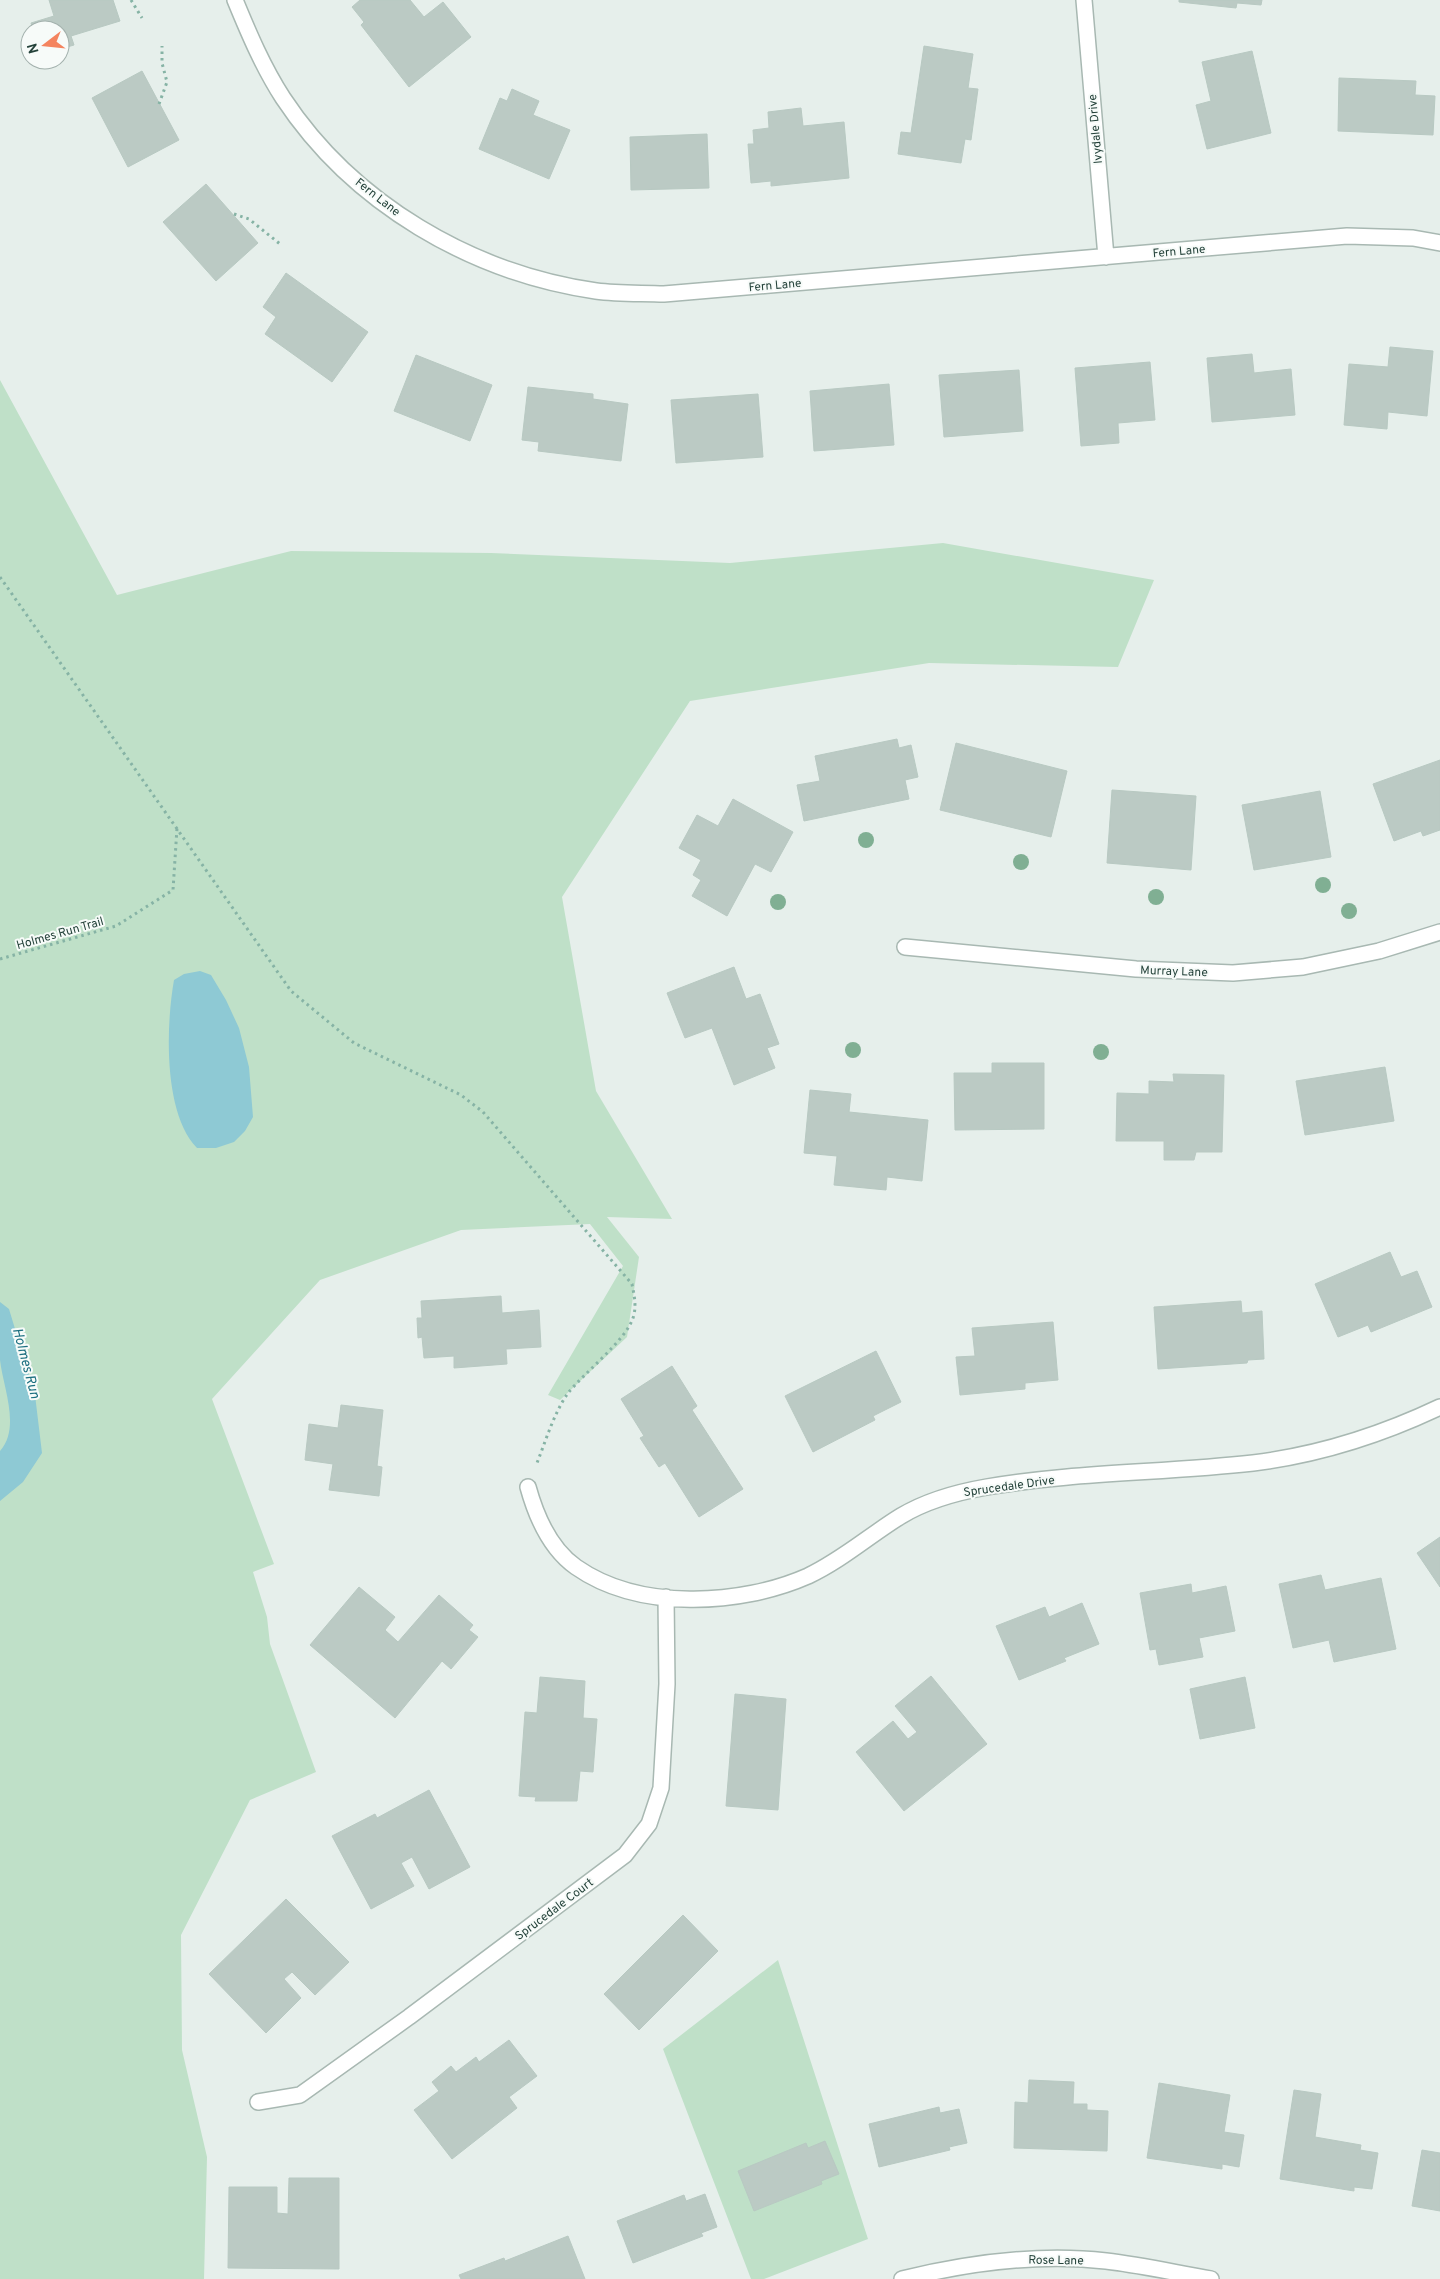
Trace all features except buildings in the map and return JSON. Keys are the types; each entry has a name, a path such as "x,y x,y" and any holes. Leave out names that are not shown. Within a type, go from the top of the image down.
{"street":[{"name":"Fern Lane","path":"235,0 254,46 284,98 320,146 365,189 416,227 470,255 531,277 597,291 664,294 1347,236 1413,238 1440,243"},
{"name":"Ivydale Drive","path":"1084,0 1106,257"},
{"name":"Murray Lane","path":"905,947 1136,969 1233,973 1303,967 1379,951 1440,932"},
{"name":"Sprucedale Drive","path":"528,1486 537,1517 553,1544 574,1566 606,1584 638,1594 717,1599 763,1592 809,1575 852,1550 903,1514 950,1495 988,1487 1034,1481 1255,1463 1336,1447 1398,1427 1440,1407"},
{"name":"Sprucedale Court","path":"258,2102 300,2095 424,2006 625,1855 649,1824 661,1788 666,1684 666,1597"},
{"name":"Rose Lane","path":"902,2279 964,2265 1034,2258 1104,2261 1211,2279"}],"path":[{"path":"130,0 142,18"},
{"path":"159,104 167,82 162,63 162,46"},
{"path":"234,214 250,219 280,244"},
{"path":"0,577 291,991 354,1043 461,1095 483,1112 632,1284 635,1299 633,1318 626,1331 568,1394 551,1426 528,1486"},
{"name":"Holmes Run Trail","path":"0,958 116,926 173,890 177,828"}],"green space":[{"path":"0,380 117,595 291,551 491,553 730,563 943,543 1154,580 1118,667 929,663 690,701 562,897 596,1091 672,1219 607,1217 639,1257 627,1337 560,1400 548,1395 623,1266 590,1224 461,1230 320,1280 212,1399 274,1564 253,1572 267,1617 270,1644 316,1772 250,1800 181,1935 182,2050 207,2157 204,2279 0,2279"},
{"path":"778,1960 868,2239 764,2279 751,2279 663,2049"}],"water":[{"path":"200,971 211,975 226,1000 239,1028 249,1067 253,1117 245,1131 234,1142 216,1148 197,1148 186,1133 178,1113 170,1068 169,1020 174,980 184,974"},
{"path":"0,1302 9,1309 35,1395 42,1453 23,1482 0,1501 0,1451 6,1442 10,1419 0,1360"}],"water label":[{"name":"Holmes Run","path":"27,1363"}]}
